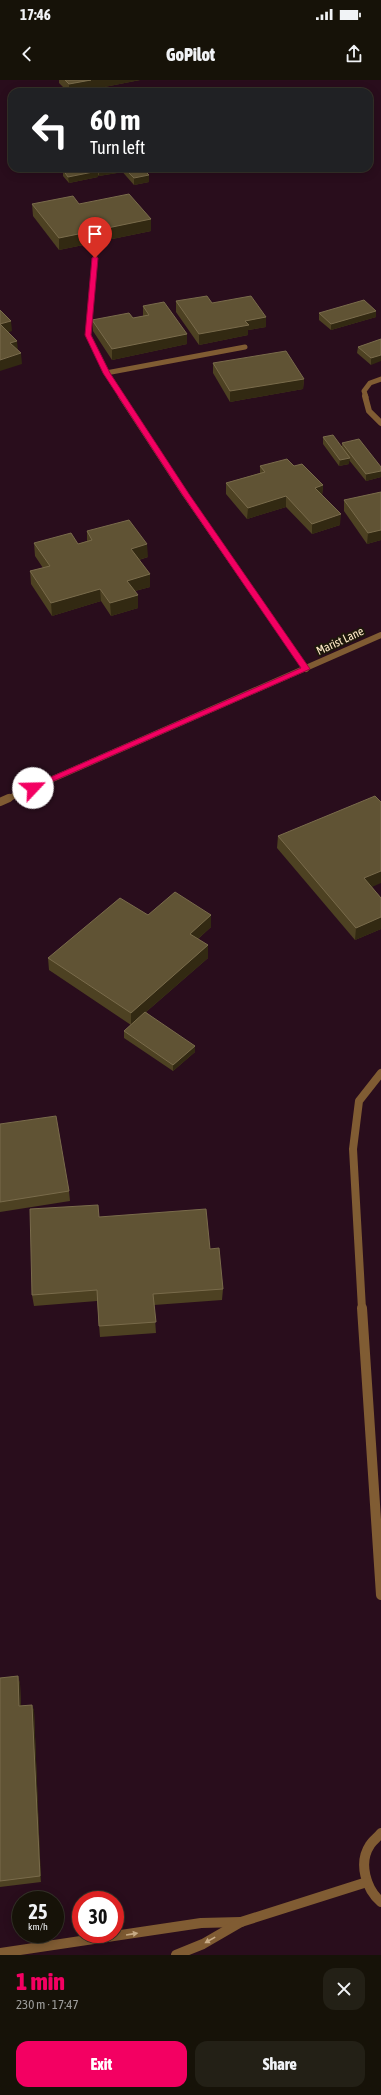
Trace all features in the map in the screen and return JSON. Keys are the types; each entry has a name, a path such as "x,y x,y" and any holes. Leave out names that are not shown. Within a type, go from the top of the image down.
{"street":[{"path":"95,258 88,335 106,373 185,494 306,669"},
{"path":"106,373 245,347"},
{"path":"381,380 370,383 364,391 370,411 381,423"},
{"name":"Marist Lane","path":"0,802 381,635"},
{"path":"381,1073 360,1101 353,1149 366,1388 381,1595"},
{"path":"381,1833 370,1846 364,1863 367,1882 377,1899 381,1902"},
{"path":"176,1955 203,1944 242,1922 367,1882"},
{"path":"0,1953 201,1923 242,1922"}],"shaded area":[{"path":"0,80 381,80 381,1955 0,1955"}],"building":[{"path":"65,80 91,80 69,84"},
{"path":"64,172 93,172 68,177"},
{"path":"128,172 146,172 149,175 134,178"},
{"path":"129,194 151,219 59,238 32,204 73,196 79,204"},
{"path":"207,296 212,303 251,296 266,317 245,321 249,325 199,334 176,301"},
{"path":"364,300 376,311 331,324 319,313"},
{"path":"164,302 187,334 112,349 92,320 129,313 133,318 149,315 143,306"},
{"path":"0,310 11,321 0,324"},
{"path":"0,324 17,341 10,343 21,353 0,360"},
{"path":"381,339 381,355 371,358 358,347"},
{"path":"286,351 304,379 230,391 213,363"},
{"path":"333,435 350,458 340,460 323,437"},
{"path":"359,439 381,467 381,471 366,474 342,443"},
{"path":"287,459 294,466 302,464 323,485 315,488 341,514 312,524 286,496 248,508 226,483 265,472 260,466"},
{"path":"381,492 381,530 368,533 344,500"},
{"path":"129,520 147,544 131,549 150,574 127,581 138,595 110,603 100,589 51,603 30,571 50,566 34,543 71,533 78,544 92,540 87,531"},
{"path":"375,796 381,802 381,871 364,878 381,898 381,917 356,928 278,836"},
{"path":"175,892 211,915 190,934 208,945 131,1013 48,958 120,898 148,915"},
{"path":"145,1012 195,1046 173,1065 124,1031"},
{"path":"56,1116 69,1191 0,1202 0,1124"},
{"path":"98,1205 99,1217 206,1209 210,1249 219,1248 223,1289 153,1294 156,1322 99,1326 97,1290 32,1295 30,1209"},
{"path":"18,1676 19,1706 32,1705 40,1876 0,1881 0,1678"}],"route":[{"path":"33,788 306,669 185,494 106,373 88,335 95,258"}]}
